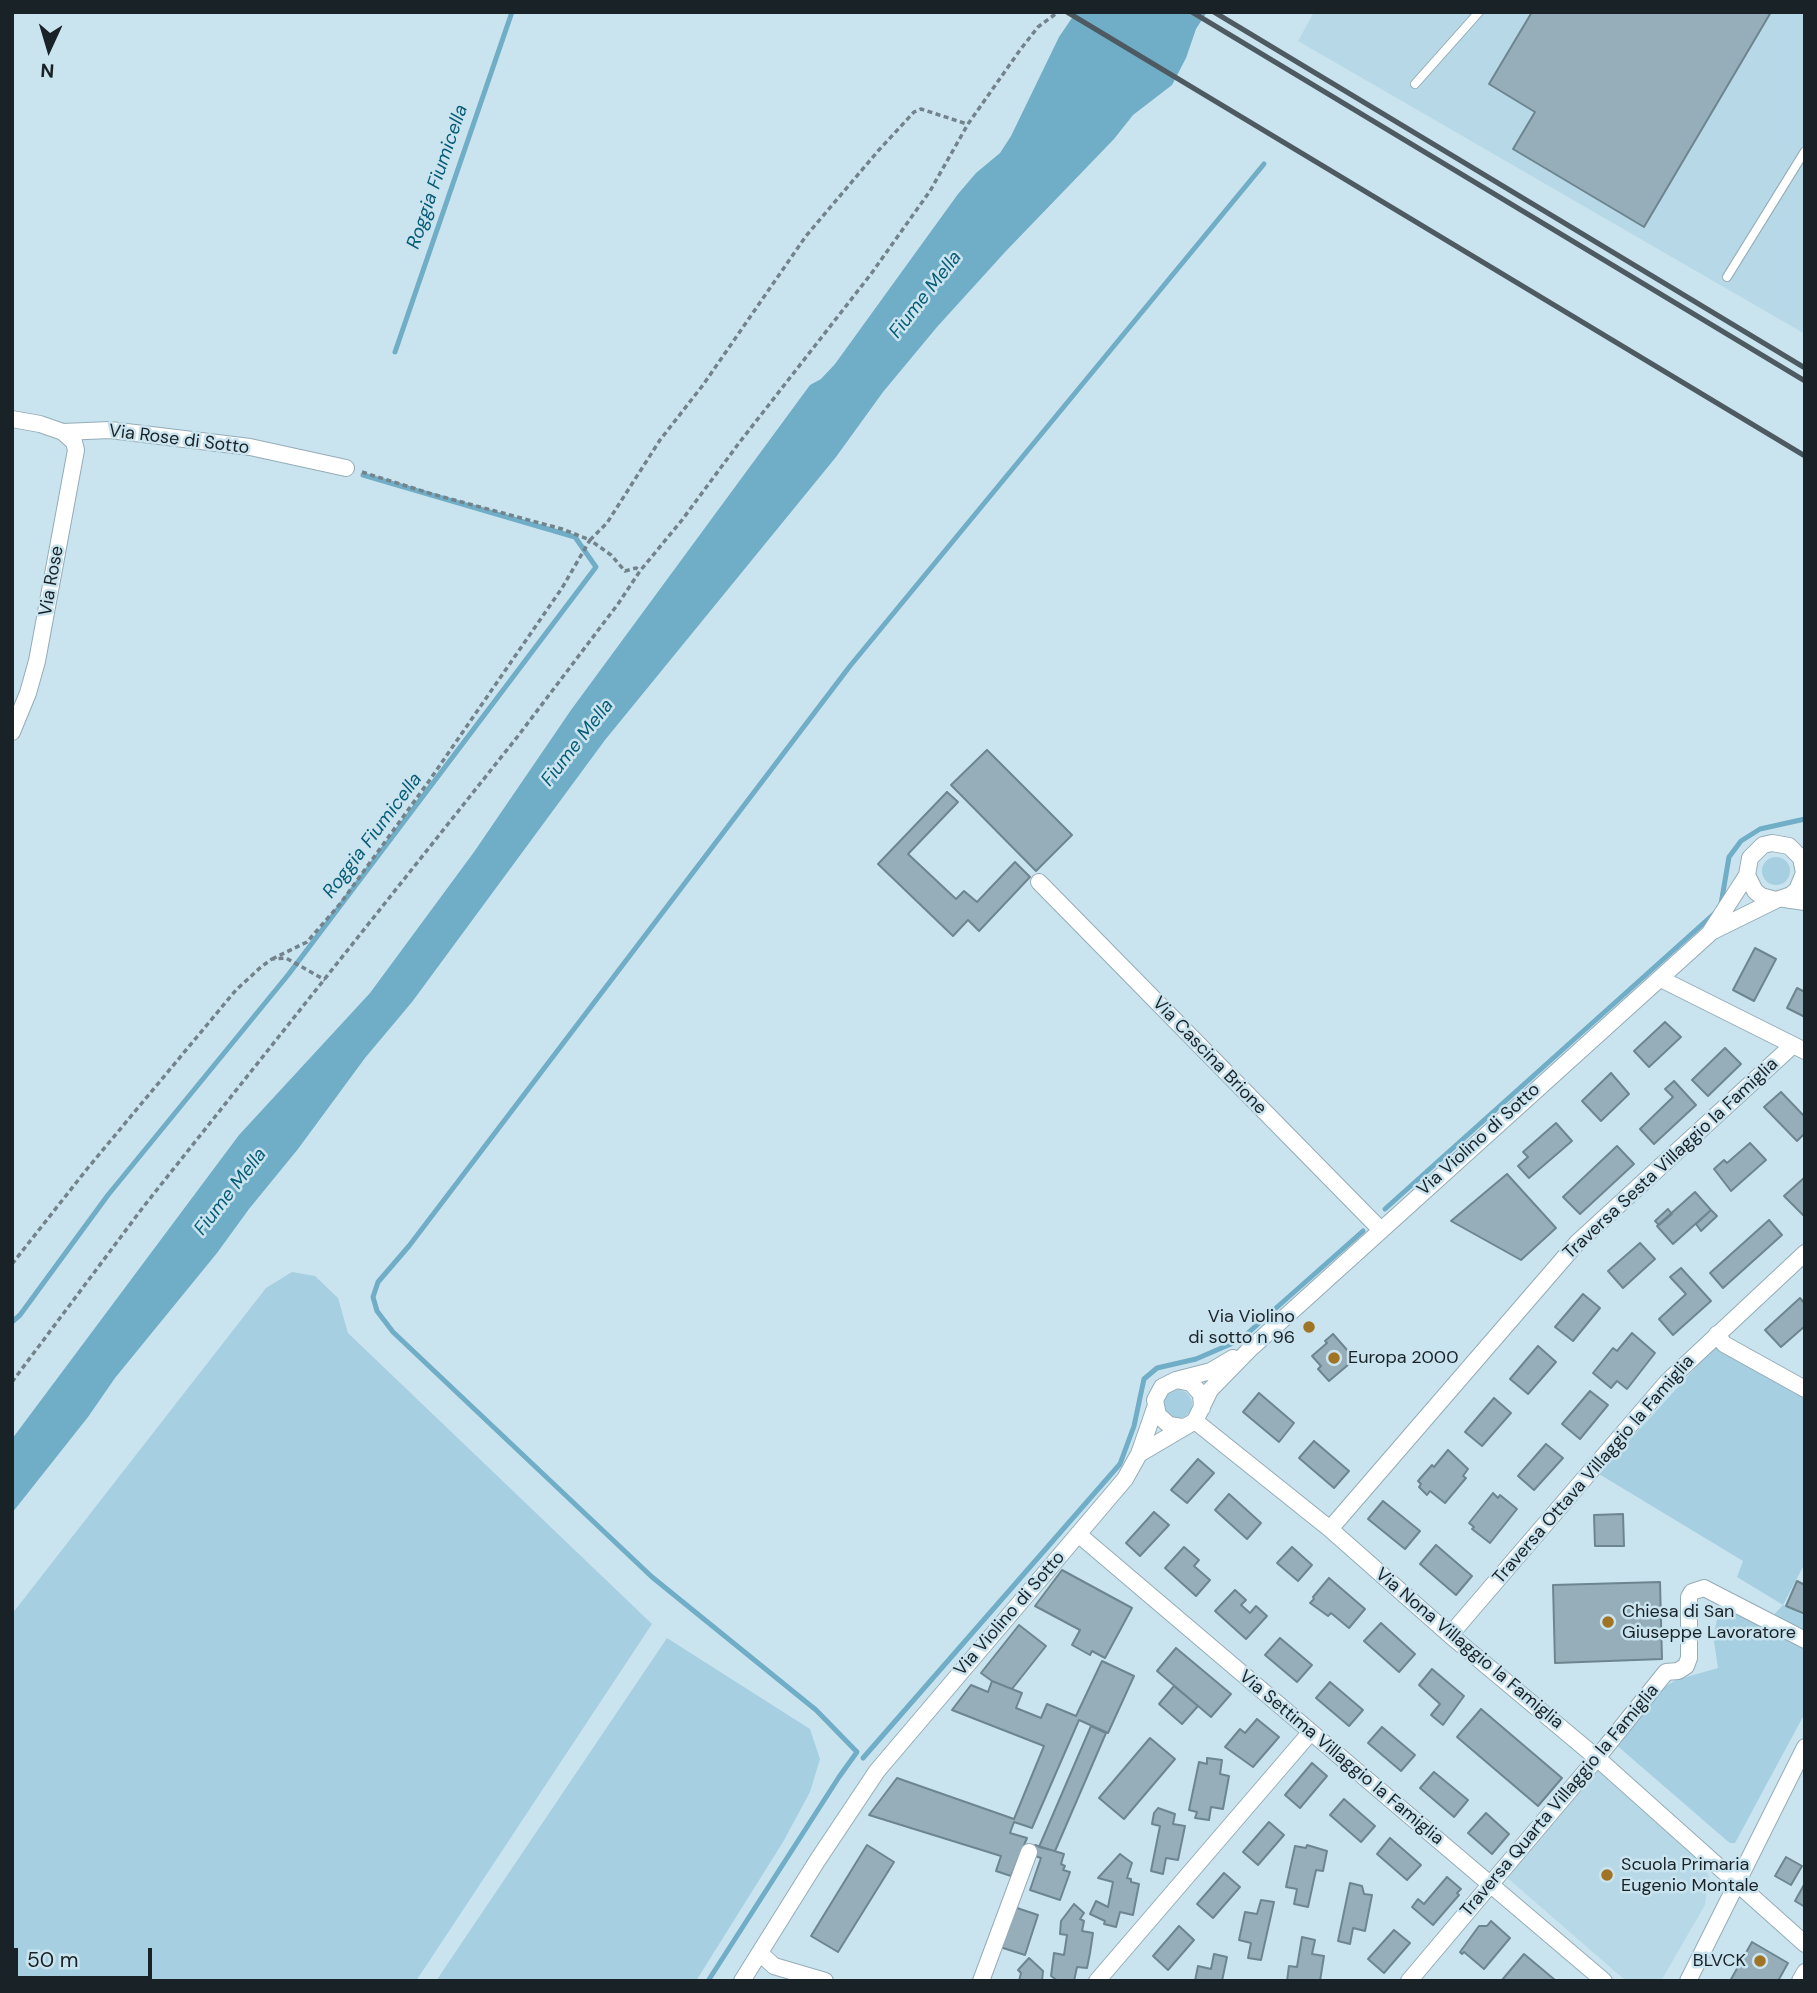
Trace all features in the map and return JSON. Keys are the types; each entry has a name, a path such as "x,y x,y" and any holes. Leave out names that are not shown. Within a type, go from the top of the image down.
{"street":[{"name":"Via Rose di Sotto","path":"12,419 63,432 110,430 250,447 346,468"},
{"name":"Via Rose","path":"12,732 29,693 37,661 76,450 74,442 63,432"},
{"name":"Via Violino di Sotto","path":"1139,1454 1193,1419 1210,1390 1251,1348 1709,933 1747,875 1750,858 1763,845 1781,843 1801,848 1804,883 1797,890 1709,933"},
{"path":"1747,875 1755,891 1761,896 1805,902"},
{"name":"Via Cascina Brione","path":"1039,882 1380,1229"},
{"path":"1661,979 1799,1048"},
{"name":"Traversa Sesta Villaggio la Famiglia","path":"1330,1529 1577,1243 1799,1048"},
{"name":"Traversa Ottava Villaggio la Famiglia","path":"1450,1635 1668,1381 1805,1253"},
{"path":"1717,1335 1724,1343 1805,1389"},
{"name":"Via Violino di Sotto","path":"742,1981 877,1771 1125,1479 1139,1454 1155,1408 1157,1393 1162,1387 1176,1380 1211,1371 1251,1348"},
{"path":"1155,1408 1163,1421 1175,1427 1193,1419 1203,1401 1196,1388 1183,1380 1176,1380"},
{"name":"Via Nona Villaggio la Famiglia","path":"1193,1419 1330,1529 1450,1635 1597,1758 1805,1944"},
{"name":"Via Settima Villaggio la Famiglia","path":"1078,1534 1604,1981"},
{"name":"Traversa Quarta Villaggio la Famiglia","path":"1409,1981 1666,1672 1678,1671 1686,1666 1689,1658 1689,1597 1692,1592 1704,1588 1805,1640"},
{"path":"1097,1981 1310,1732"},
{"path":"1688,1981 1805,1747"},
{"path":"981,1981 1029,1852"},
{"path":"761,1954 774,1966 825,1981"},
{"path":"1800,1981 1805,1972"}],"lane":[{"path":"1415,84 1479,12"},
{"path":"1727,277 1805,151"}],"path":[{"path":"12,1382 144,1206 518,737 618,604 640,570 682,520 871,274 936,182 968,124 1038,27 1058,12"},
{"path":"12,1264 236,990 272,959 307,942 340,904 429,781 562,588 590,540 607,523 660,439 703,384 806,236 914,112 921,109 968,124"},
{"path":"346,468 562,529 590,540 611,555 625,571 636,568 640,570"},
{"path":"272,959 286,958 325,980"}],"shaded area":[{"path":"1314,12 1805,12 1805,334 1298,41"},
{"path":"1776,857 1786,861 1790,871 1786,881 1776,885 1766,881 1762,871 1766,861"},
{"path":"292,1272 315,1276 338,1298 348,1333 652,1624 416,1981 12,1981 12,1614 266,1288"},
{"path":"1716,1345 1805,1396 1805,1563 1783,1605 1737,1577 1743,1561 1599,1474"},
{"path":"1178,1390 1188,1394 1192,1404 1188,1414 1178,1418 1168,1414 1164,1404 1168,1394"},
{"path":"1783,1605 1805,1616 1805,1713 1735,1843 1730,1843 1614,1743 1661,1689 1676,1680 1718,1668 1715,1629 1717,1619 1724,1613 1734,1611 1767,1622"},
{"path":"667,1638 810,1729 820,1759 810,1792 783,1842 696,1981 436,1981"},
{"name":"Scuola Primaria Eugenio Montale","path":"1597,1770 1703,1865 1709,1876 1705,1905 1661,1981 1626,1981 1504,1875"}],"water":[{"name":"Fiume Mella","path":"1076,12 1207,12 1196,29 1186,58 1172,85 1133,115 1114,139 937,327 883,392 836,457 605,740 412,1002 365,1058 298,1149 115,1378 88,1417 12,1513 12,1439 239,1135 370,993 474,852 571,710 810,385 821,379 835,364 958,194 976,173 1000,153 1059,37"}],"building":[{"path":"1532,12 1771,12 1644,227 1513,149 1535,112 1489,84"},
{"path":"987,750 1072,835 1036,871 951,785"},
{"path":"947,792 958,802 908,854 956,899 964,891 977,902 1015,862 1030,877 979,931 968,920 953,936 878,864"},
{"path":"1755,948 1776,959 1754,1001 1733,990"},
{"path":"1797,988 1805,992 1805,1017 1787,1008"},
{"path":"1665,1022 1681,1037 1649,1067 1634,1051"},
{"path":"1725,1048 1741,1064 1708,1096 1692,1080"},
{"path":"1611,1073 1629,1094 1601,1121 1582,1101"},
{"path":"1674,1081 1696,1105 1654,1144 1640,1129 1673,1097 1665,1089"},
{"path":"1781,1092 1805,1117 1805,1133 1797,1141 1764,1107"},
{"path":"1556,1123 1572,1141 1529,1178 1518,1166 1528,1157 1523,1152"},
{"path":"1750,1143 1766,1160 1731,1191 1714,1169 1724,1160 1727,1163"},
{"path":"1617,1146 1634,1164 1580,1214 1563,1197"},
{"path":"1507,1174 1556,1228 1521,1260 1451,1221"},
{"path":"1805,1177 1805,1215 1804,1216 1784,1196"},
{"path":"1695,1192 1711,1210 1673,1244 1657,1226"},
{"path":"1668,1209 1672,1214 1659,1225 1655,1221"},
{"path":"1711,1210 1717,1216 1701,1231 1696,1224"},
{"path":"1769,1220 1782,1235 1723,1288 1710,1273"},
{"path":"1640,1243 1655,1259 1623,1288 1608,1271"},
{"path":"1681,1268 1711,1301 1673,1335 1659,1319 1686,1294 1670,1277"},
{"path":"1583,1294 1600,1308 1573,1341 1555,1327"},
{"path":"1800,1298 1805,1304 1805,1326 1781,1347 1765,1330"},
{"path":"1632,1333 1655,1353 1627,1389 1617,1381 1611,1388 1593,1373 1613,1348 1617,1351"},
{"path":"1333,1334 1355,1359 1329,1381 1318,1369 1321,1366 1312,1356"},
{"path":"1538,1346 1556,1362 1528,1394 1510,1379"},
{"path":"1590,1391 1608,1405 1580,1439 1562,1424"},
{"path":"1259,1393 1294,1423 1279,1442 1243,1412"},
{"path":"1494,1398 1511,1413 1482,1446 1465,1432"},
{"path":"1314,1441 1349,1471 1334,1488 1299,1458"},
{"path":"1546,1444 1563,1458 1534,1490 1518,1476"},
{"path":"1448,1450 1468,1469 1463,1476 1466,1478 1445,1503 1430,1491 1427,1495 1419,1487 1421,1484 1418,1481"},
{"path":"1198,1459 1214,1473 1187,1503 1171,1490"},
{"path":"1493,1493 1498,1498 1500,1495 1517,1509 1490,1543 1472,1529 1474,1527 1469,1523"},
{"path":"1229,1494 1261,1523 1247,1539 1215,1510"},
{"path":"1383,1501 1420,1531 1405,1549 1368,1519"},
{"path":"1154,1512 1169,1525 1140,1556 1126,1543"},
{"path":"1623,1514 1624,1546 1595,1546 1594,1515"},
{"path":"1436,1545 1472,1576 1456,1595 1420,1564"},
{"path":"1184,1547 1199,1560 1194,1566 1210,1580 1196,1596 1165,1568"},
{"path":"1292,1547 1312,1565 1298,1581 1277,1563"},
{"path":"1062,1570 1132,1608 1105,1658 1092,1651 1090,1655 1072,1645 1080,1630 1035,1606"},
{"path":"1329,1578 1365,1609 1349,1628 1331,1613 1328,1616 1310,1603"},
{"path":"1797,1581 1805,1585 1805,1614 1786,1606"},
{"name":"Chiesa di San Giuseppe Lavoratore","path":"1660,1582 1662,1659 1555,1663 1553,1585"},
{"path":"1235,1590 1246,1600 1241,1605 1250,1613 1256,1606 1267,1616 1246,1639 1215,1611"},
{"path":"1381,1623 1415,1654 1399,1672 1364,1641"},
{"path":"1019,1625 1046,1646 1012,1689 981,1673"},
{"path":"1280,1638 1312,1665 1297,1682 1265,1655"},
{"path":"1176,1648 1231,1694 1211,1717 1157,1671"},
{"path":"1102,1661 1134,1676 1108,1733 1079,1720 1032,1828 1014,1822 1010,1833 1027,1838 1011,1876 996,1871 1001,1856 869,1815 897,1778 1014,1819 1044,1746 952,1710 971,1685 988,1692 992,1681 1022,1693 1016,1708 1041,1718 1047,1704 1076,1716"},
{"path":"1432,1669 1464,1696 1443,1725 1431,1715 1440,1704 1419,1685"},
{"path":"1330,1682 1363,1710 1349,1726 1316,1698"},
{"path":"1174,1686 1198,1706 1182,1724 1159,1704"},
{"path":"1481,1709 1562,1778 1538,1806 1457,1737"},
{"path":"1257,1719 1279,1737 1253,1767 1225,1747 1240,1729 1245,1733"},
{"path":"1091,1726 1106,1733 1055,1851 1039,1847"},
{"path":"1382,1727 1415,1755 1401,1771 1368,1743"},
{"path":"1150,1738 1175,1759 1124,1819 1099,1798"},
{"path":"1207,1758 1222,1760 1220,1774 1229,1776 1223,1809 1211,1807 1209,1820 1195,1818 1197,1812 1189,1810 1199,1762 1207,1764"},
{"path":"1312,1763 1327,1776 1300,1808 1285,1795"},
{"path":"1434,1772 1468,1800 1454,1817 1420,1788"},
{"path":"1344,1799 1375,1826 1361,1842 1330,1815"},
{"path":"1158,1808 1175,1814 1173,1824 1185,1826 1178,1860 1166,1858 1163,1874 1151,1871 1160,1826 1152,1824"},
{"path":"1486,1813 1509,1834 1492,1854 1468,1833"},
{"path":"1269,1822 1284,1835 1258,1865 1243,1852"},
{"path":"1390,1838 1421,1865 1407,1880 1377,1854"},
{"path":"867,1845 894,1862 838,1952 811,1936"},
{"path":"1035,1845 1064,1854 1061,1864 1065,1866 1063,1870 1070,1872 1060,1900 1030,1890 1041,1858 1032,1855"},
{"path":"1307,1845 1327,1851 1323,1871 1316,1870 1308,1907 1294,1904 1297,1889 1286,1887 1295,1846 1306,1848"},
{"path":"1120,1854 1132,1863 1127,1878 1139,1884 1133,1915 1120,1912 1116,1927 1104,1924 1105,1921 1090,1914 1096,1901 1108,1907 1113,1882 1098,1878"},
{"path":"1786,1857 1802,1866 1791,1885 1775,1876"},
{"path":"1224,1873 1240,1887 1213,1918 1197,1904"},
{"path":"1447,1877 1461,1889 1457,1893 1459,1895 1433,1925 1412,1907 1418,1899 1424,1904"},
{"path":"1350,1883 1362,1886 1364,1894 1372,1895 1365,1931 1353,1928 1350,1944 1338,1941"},
{"path":"1805,1883 1805,1907 1795,1901"},
{"path":"1261,1900 1274,1902 1261,1960 1248,1958 1251,1943 1239,1940 1245,1912 1257,1914"},
{"path":"1074,1904 1084,1913 1080,1919 1084,1921 1082,1931 1093,1933 1087,1968 1077,1967 1074,1981 1058,1981 1051,1976 1054,1953 1064,1955 1067,1935 1060,1934 1061,1921"},
{"path":"1014,1907 1038,1915 1025,1955 1000,1947"},
{"path":"1491,1921 1510,1938 1484,1969 1464,1952 1460,1952 1479,1926 1487,1926"},
{"path":"1179,1926 1194,1940 1168,1970 1153,1956"},
{"path":"1394,1930 1410,1943 1384,1973 1368,1959"},
{"path":"1302,1937 1315,1940 1312,1954 1324,1956 1320,1981 1287,1981 1289,1966 1297,1967"},
{"path":"1752,1942 1788,1963 1778,1981 1730,1981"},
{"path":"1214,1954 1227,1957 1222,1981 1195,1981 1198,1966 1211,1969"},
{"path":"1524,1954 1555,1980 1555,1981 1502,1980"},
{"path":"1029,1958 1043,1971 1042,1981 1019,1981 1021,1973 1018,1970"}],"waterway":[{"name":"Roggia Fiumicella","path":"395,352 512,12"},
{"path":"708,1981 857,1752 816,1710 652,1577 393,1332 377,1311 373,1297 378,1282 409,1246 850,666 1264,164"},
{"name":"Roggia Fiumicella","path":"12,1322 20,1315 108,1195 288,975 596,567 575,537 363,475"},
{"path":"1721,904 1729,857 1741,841 1760,829 1805,819"},
{"path":"1385,1209 1716,912"},
{"path":"863,1758 1120,1464 1134,1426 1144,1379 1157,1368 1196,1359 1240,1340 1363,1231"}],"railway":[{"path":"1067,12 1805,456"},
{"path":"1192,12 1805,381"},
{"path":"1214,12 1805,368"}],"place":[{"name":"Via Violino di sotto n 96","path":"1309,1327"},
{"name":"Europa 2000","path":"1334,1358"},
{"name":"Chiesa di San Giuseppe Lavoratore","path":"1608,1622"},
{"name":"Scuola Primaria Eugenio Montale","path":"1607,1875"},
{"name":"BLVCK","path":"1760,1961"}]}
